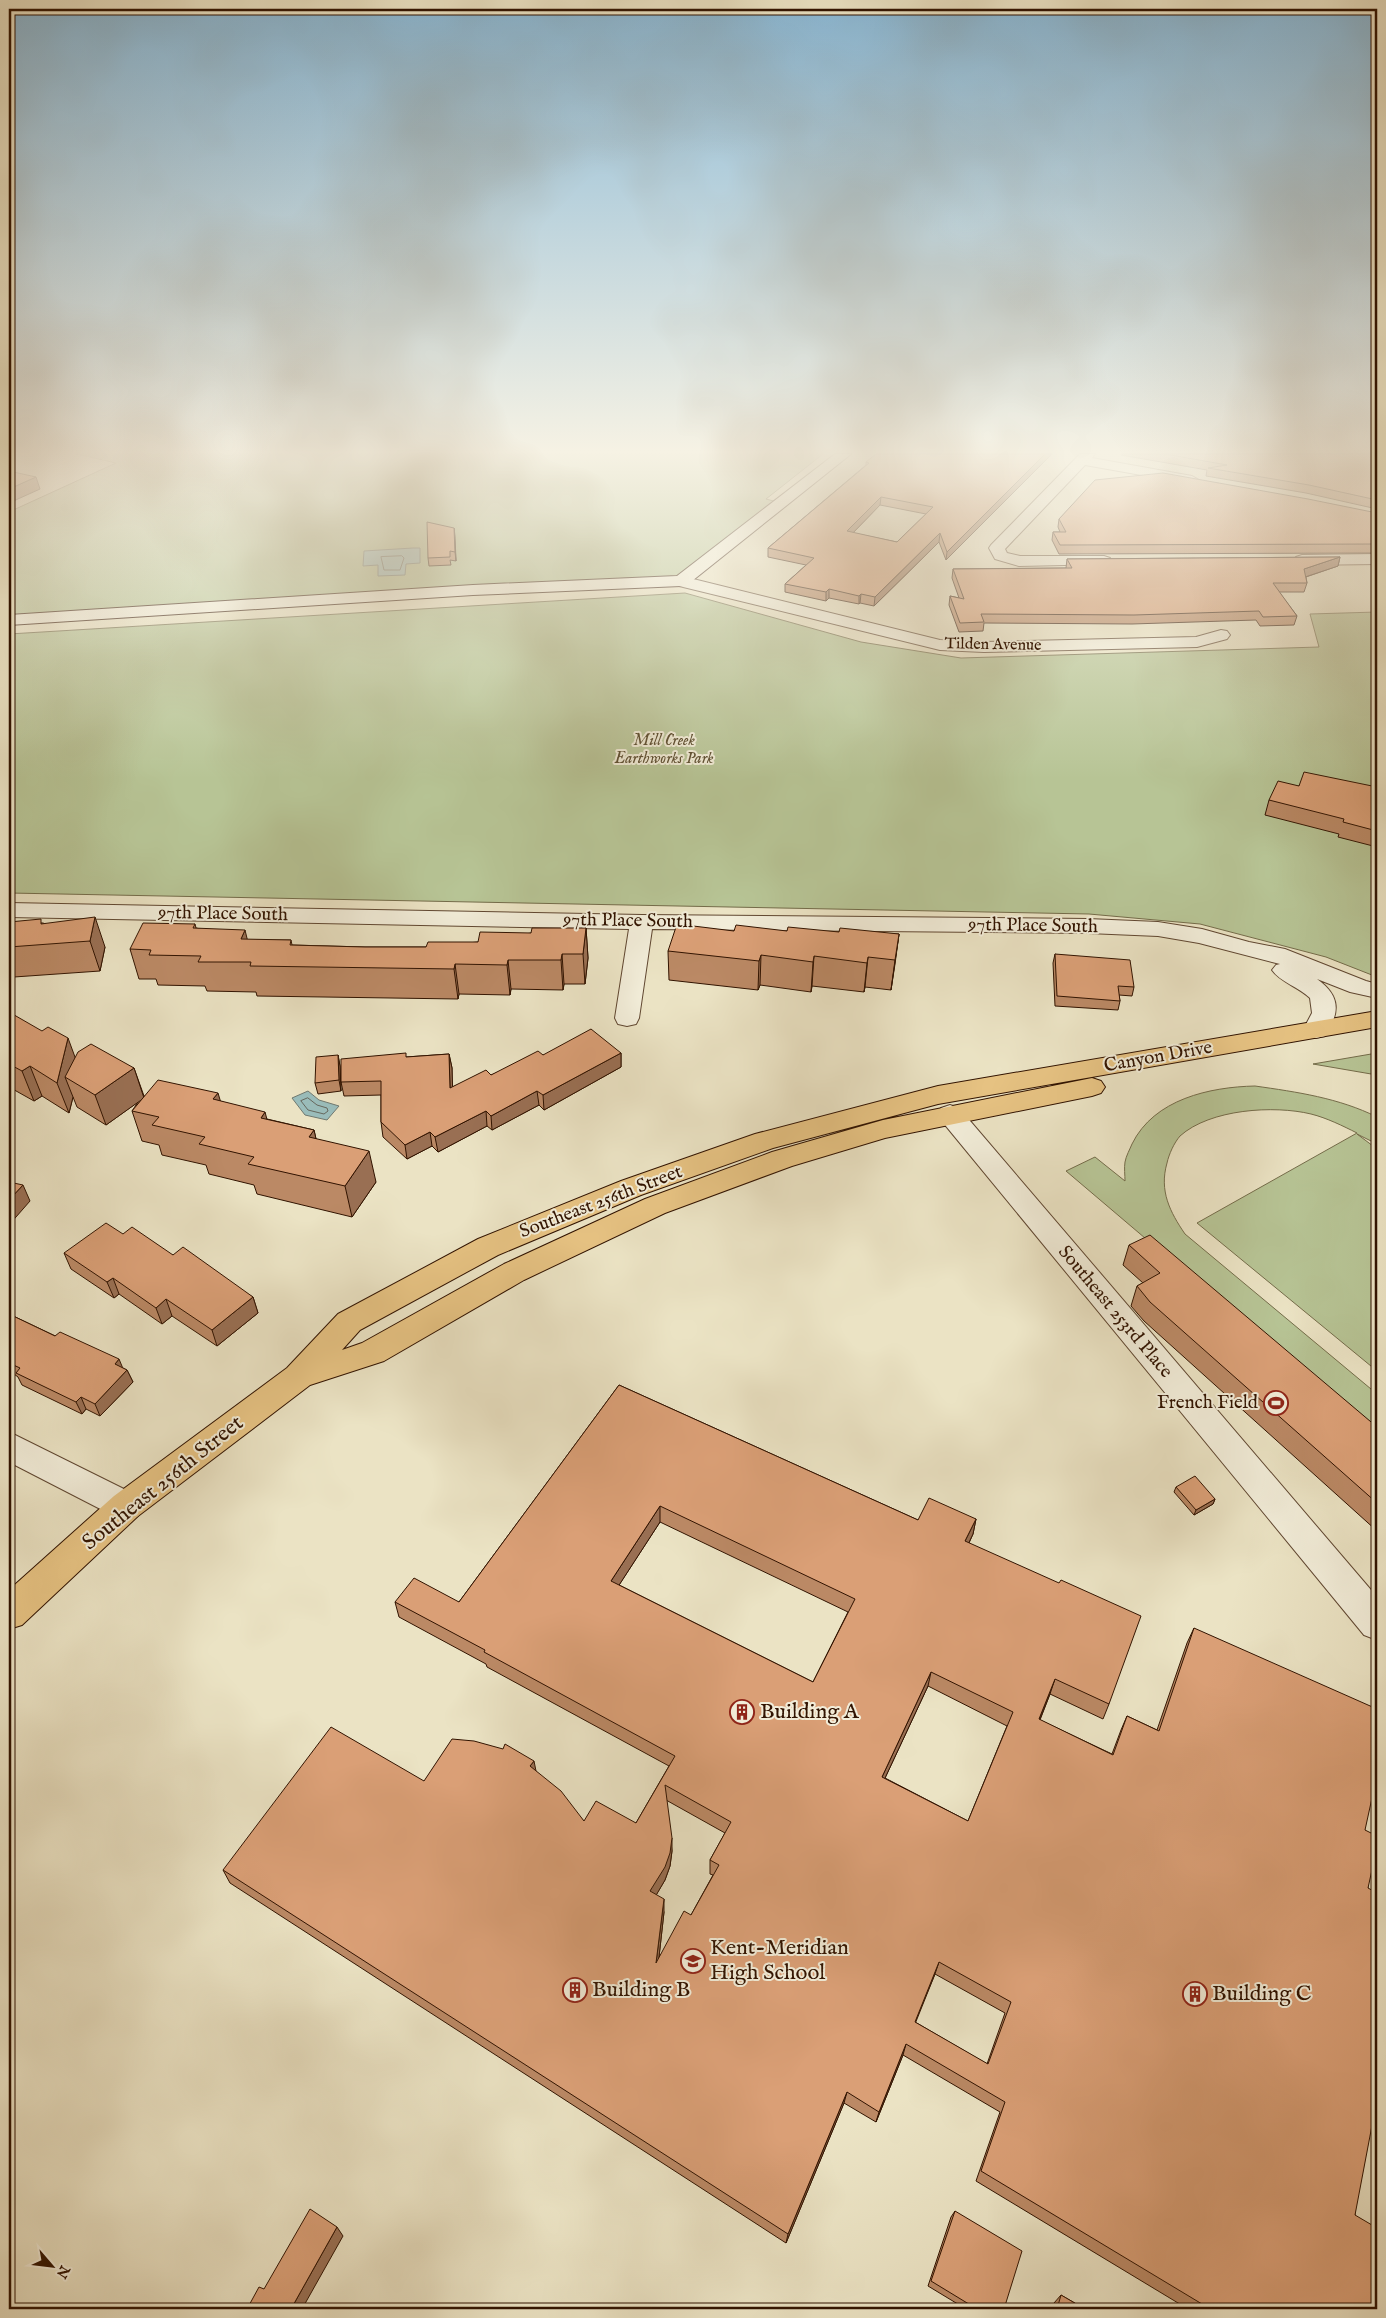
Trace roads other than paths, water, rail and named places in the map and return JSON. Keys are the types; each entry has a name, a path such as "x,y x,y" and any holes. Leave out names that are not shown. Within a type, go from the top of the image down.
{"main road":[{"name":"Canyon Drive","path":"944,1105 1377,1019"},
{"name":"Canyon Drive","path":"944,1105 1180,1071 1377,1039"},
{"name":"Southeast 256th Street","path":"298,1377 373,1352 514,1272 655,1206 782,1159 883,1129 944,1105"},
{"name":"Southeast 256th Street","path":"9,1614 126,1506 298,1377 349,1322 488,1247 631,1188 764,1141 944,1105"}],"street":[{"path":"681,581 705,562"},
{"name":"Tilden Avenue","path":"9,620 473,590 681,581 940,645 984,647 1198,642 1221,635"},
{"name":"97th Place South","path":"9,910 642,922 1032,925 1158,929 1202,936 1246,949 1277,954 1359,986 1377,991"},
{"path":"627,1018 642,922"},
{"name":"97th Place South","path":"1246,949 1297,977 1319,993 1325,1002 1324,1014 1316,1030"},
{"name":"Southeast 253rd Place","path":"944,1105 1377,1623"},
{"path":"9,1446 126,1506"}],"water":[{"path":"363,562 420,562 406,564 405,575 378,576 378,565 363,566"},
{"path":"308,1091 319,1100 339,1106 327,1120 305,1115 292,1098"}],"place":[{"name":"French Field","path":"1276,1403"},
{"name":"Building A","path":"742,1712"},
{"name":"Kent-Meridian High School","path":"693,1961"},
{"name":"Building B","path":"575,1990"},
{"name":"Building C","path":"1195,1994"}],"park label":[{"name":"Mill Creek Earthworks Park","path":"664,750"}]}
